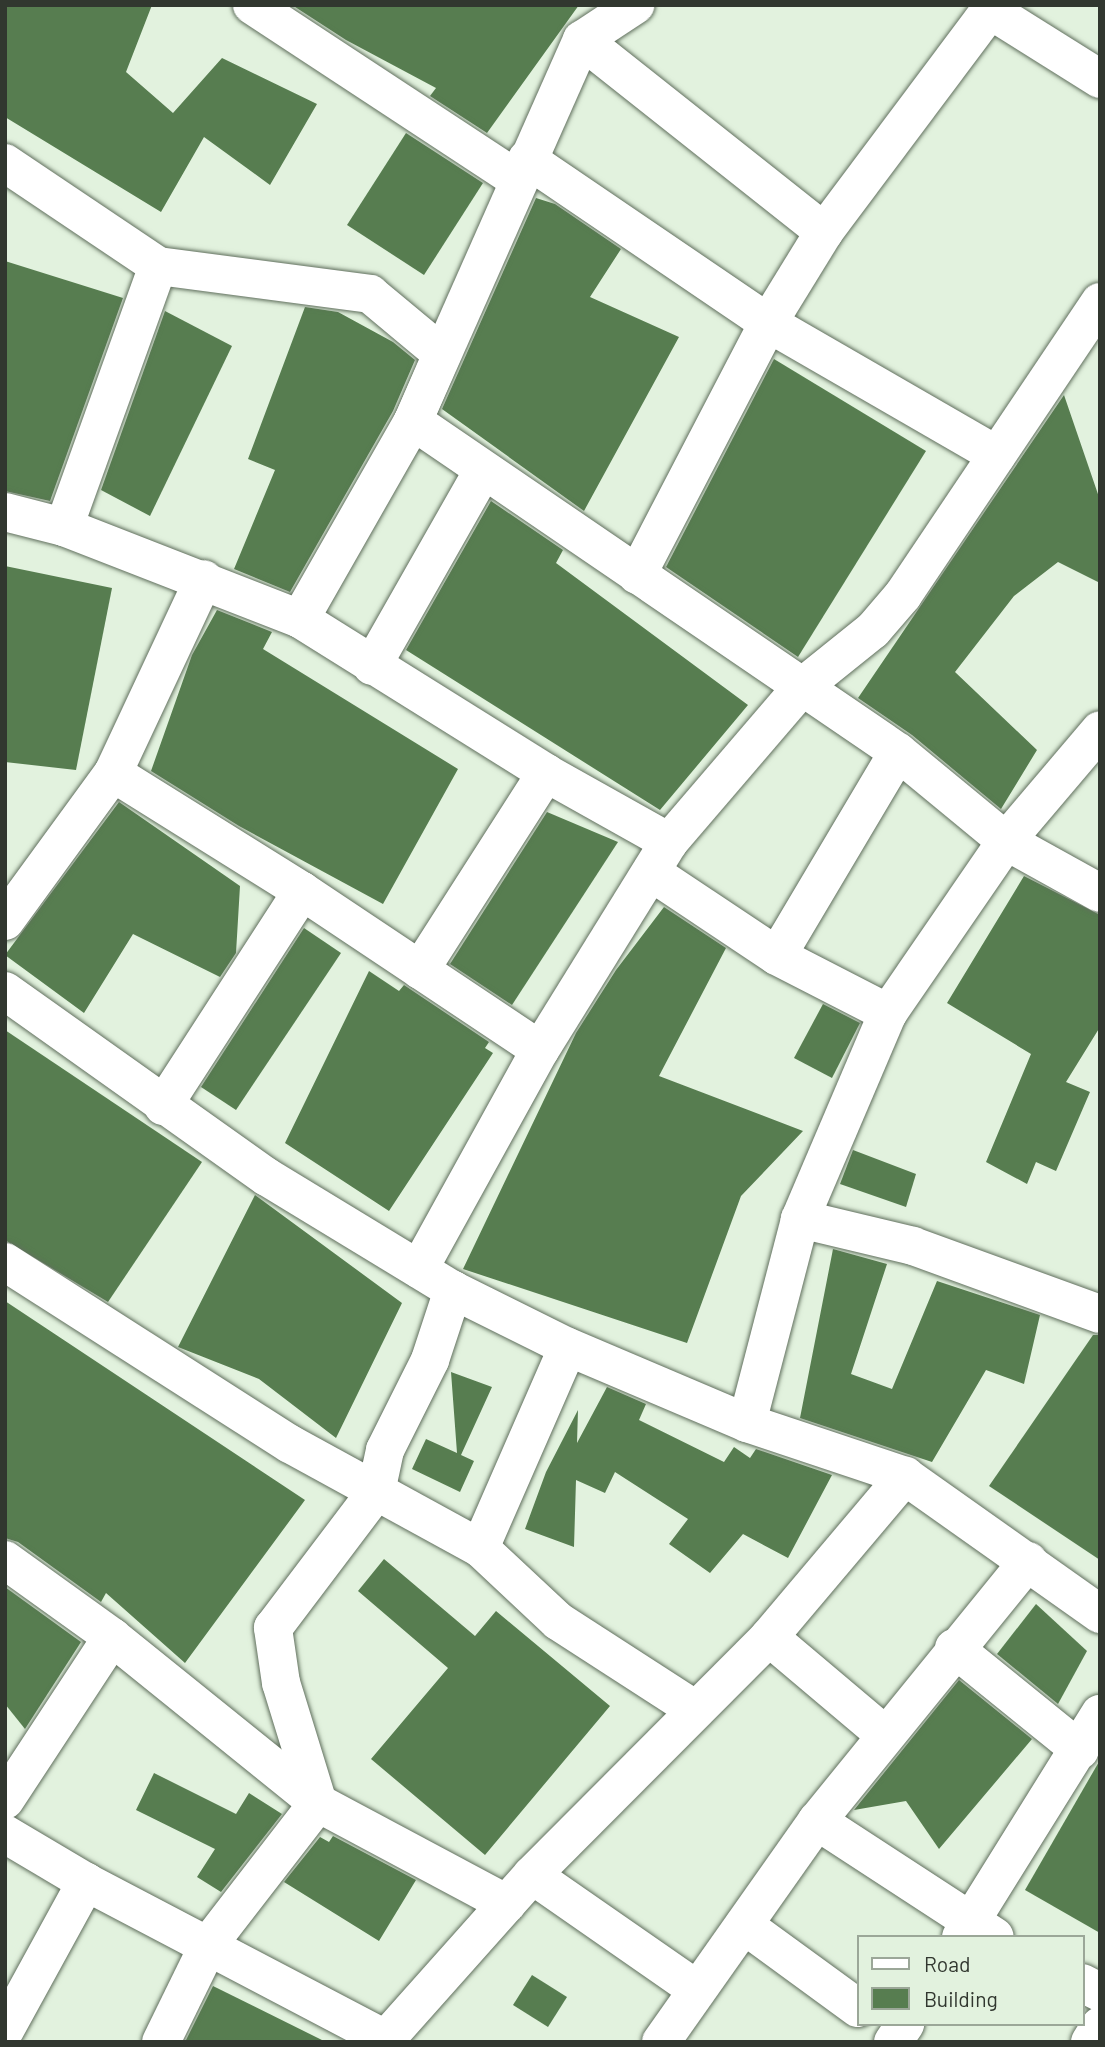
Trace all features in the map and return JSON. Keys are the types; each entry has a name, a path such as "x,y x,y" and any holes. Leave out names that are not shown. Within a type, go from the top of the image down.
{"street":[{"path":"252,5 523,169 768,323 996,455"},
{"path":"300,619 413,421 523,169 571,75 582,40 635,5"},
{"path":"637,575 768,323 824,232 992,8 1100,79"},
{"path":"582,40 824,232"},
{"path":"5,163 158,266 370,293 442,354 413,421"},
{"path":"64,527 158,266"},
{"path":"419,1269 540,1050 660,857 802,687 873,630 903,594 1100,302"},
{"path":"413,421 482,472 898,752 1006,841 1100,893"},
{"path":"372,666 482,472"},
{"path":"5,512 64,527 204,579 300,619 546,773 660,857 777,956 888,1013"},
{"path":"5,921 113,773 204,579"},
{"path":"747,1423 800,1219 888,1013 1006,841 1100,730"},
{"path":"777,956 898,752"},
{"path":"113,773 302,891 540,1050"},
{"path":"420,970 546,773"},
{"path":"163,1106 302,891"},
{"path":"5,992 267,1177 453,1290 568,1347 747,1423 905,1476 1100,1614"},
{"path":"800,1219 913,1246 1100,1314"},
{"path":"5,1262 290,1444 480,1548 558,1620 694,1709"},
{"path":"317,1803 281,1683 273,1628 376,1492 384,1450 430,1360 453,1290"},
{"path":"480,1548 568,1347"},
{"path":"5,1834 86,1882 389,2040 531,1875 694,1709 769,1637 905,1476"},
{"path":"5,1560 112,1637 317,1803 507,1904"},
{"path":"661,2042 817,1821 954,1648 1028,1561"},
{"path":"5,1800 112,1637"},
{"path":"769,1637 885,1735"},
{"path":"817,1821 975,1932 1094,1727 954,1648"},
{"path":"160,2042 209,1944 317,1803"},
{"path":"531,1875 696,1989"},
{"path":"5,2030 86,1882"},
{"path":"744,1925 856,2007"},
{"path":"1084,1984 1100,1992"},
{"path":"1090,2042 1100,2026"}],"building":[{"path":"5,5 152,5 126,72 173,113 222,58 317,104 270,185 204,137 161,212 5,117"},
{"path":"292,5 579,5 487,133 430,96 436,88 346,40"},
{"path":"406,133 483,183 424,275 347,225"},
{"path":"536,198 555,204 621,249 590,297 679,337 584,511 442,409"},
{"path":"5,261 123,298 50,501 5,491"},
{"path":"305,307 338,312 393,342 415,360 393,411 290,592 234,569 275,470 248,459"},
{"path":"165,311 232,346 150,516 101,490"},
{"path":"774,359 926,451 798,657 666,567"},
{"path":"1064,395 1100,500 1100,583 1058,562 1014,596 955,672 1037,750 1001,809 912,735 858,698"},
{"path":"491,501 563,550 556,563 748,705 660,810 406,650"},
{"path":"5,566 112,588 76,770 5,762"},
{"path":"217,610 272,632 263,649 458,769 383,904 239,826 151,771 192,655"},
{"path":"119,802 240,886 236,953 220,977 133,934 84,1013 5,955"},
{"path":"547,812 618,842 512,1005 450,964"},
{"path":"1024,876 1100,915 1100,1027 1066,1082 1090,1092 1056,1171 1036,1162 1027,1184 986,1162 1031,1054 947,1003"},
{"path":"664,907 726,948 659,1076 803,1131 741,1196 687,1343 463,1269 576,1033 616,970"},
{"path":"304,928 341,953 236,1110 201,1087"},
{"path":"369,971 399,991 404,985 489,1042 485,1048 493,1053 389,1211 285,1143"},
{"path":"823,1004 860,1023 832,1078 794,1058"},
{"path":"5,1030 202,1162 108,1302 5,1240"},
{"path":"853,1150 916,1174 906,1207 840,1184"},
{"path":"255,1195 402,1303 336,1438 259,1379 178,1347"},
{"path":"833,1249 887,1264 851,1374 892,1389 937,1281 1040,1315 1024,1384 986,1370 932,1462 800,1418"},
{"path":"5,1301 305,1500 185,1663 106,1593 101,1602 18,1542 5,1538"},
{"path":"1093,1335 1100,1335 1100,1560 989,1486"},
{"path":"451,1372 492,1387 461,1455 474,1461 460,1492 412,1469 426,1439 457,1453"},
{"path":"607,1387 646,1404 639,1420 724,1462 734,1447 750,1458 756,1449 832,1475 788,1558 743,1534 710,1573 669,1544 688,1519 615,1472 605,1493 576,1480 574,1547 525,1529 546,1472 578,1410 577,1443"},
{"path":"384,1559 475,1636 496,1611 610,1706 485,1855 371,1759 448,1668 358,1591"},
{"path":"5,1587 81,1642 25,1729 5,1704"},
{"path":"1036,1604 1087,1651 1058,1704 997,1654"},
{"path":"959,1680 1032,1739 939,1849 906,1801 854,1810"},
{"path":"1100,1760 1100,1933 1025,1890"},
{"path":"154,1773 236,1814 249,1793 282,1814 221,1892 197,1877 215,1849 136,1810"},
{"path":"333,1836 416,1880 379,1941 284,1882 320,1837 329,1842"},
{"path":"532,1975 567,1997 548,2027 513,2005"},
{"path":"213,1986 326,2042 185,2042"}]}
